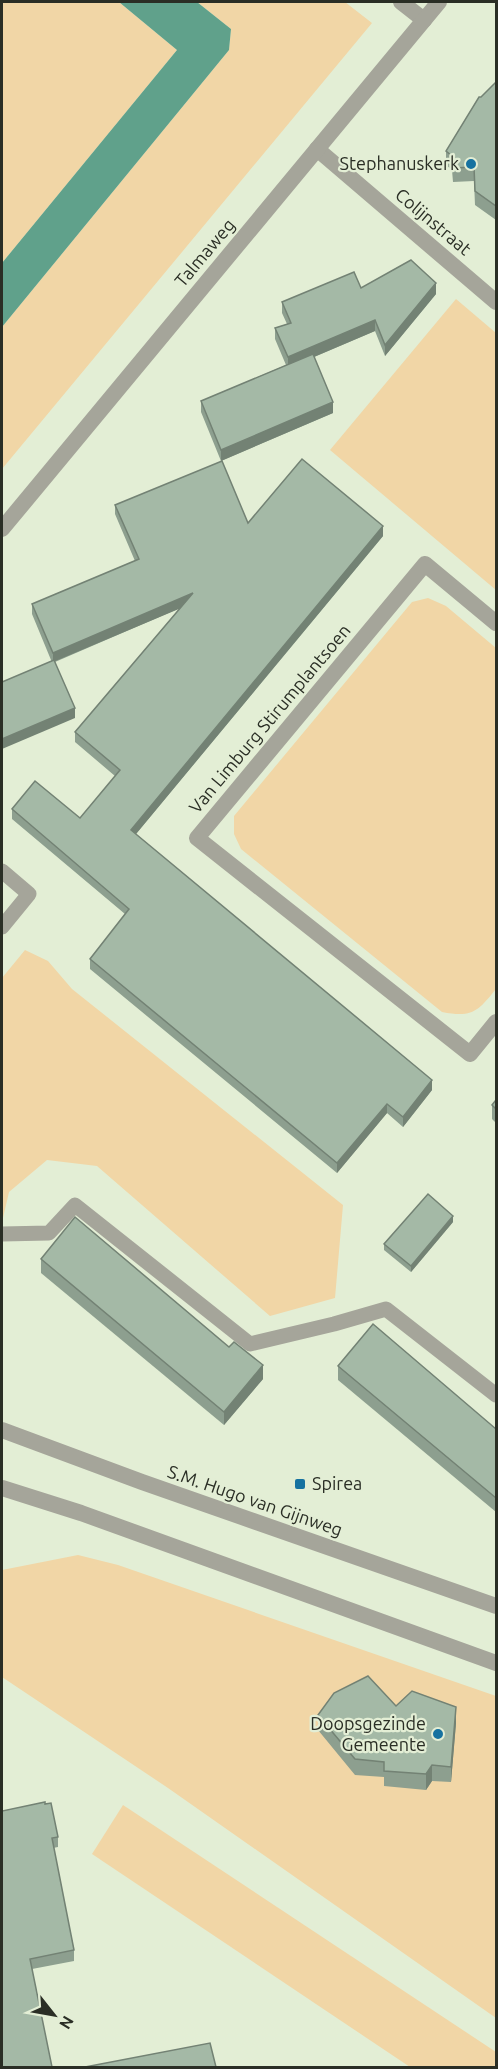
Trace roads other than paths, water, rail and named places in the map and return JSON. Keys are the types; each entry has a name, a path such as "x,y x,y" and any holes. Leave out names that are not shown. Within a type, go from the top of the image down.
{"street":[{"path":"401,2 424,20"},
{"name":"Talmaweg","path":"2,529 439,2"},
{"name":"Colijnstraat","path":"317,150 496,302"},
{"name":"Van Limburg Stirumplantsoen","path":"496,623 425,564 197,838 470,1054 496,1022"},
{"name":"S.M. Hugo van Gijnweg","path":"2,1431 496,1606"},
{"path":"2,1488 81,1513 496,1663"}],"lane":[{"path":"2,871 29,894 2,927"},
{"path":"2,1234 49,1233 75,1205 250,1344 387,1309 496,1395"}],"place":[{"name":"Stephanuskerk","path":"471,164"},
{"name":"Spirea","path":"300,1484"},
{"name":"Doopsgezinde Gemeente","path":"438,1734"}]}
